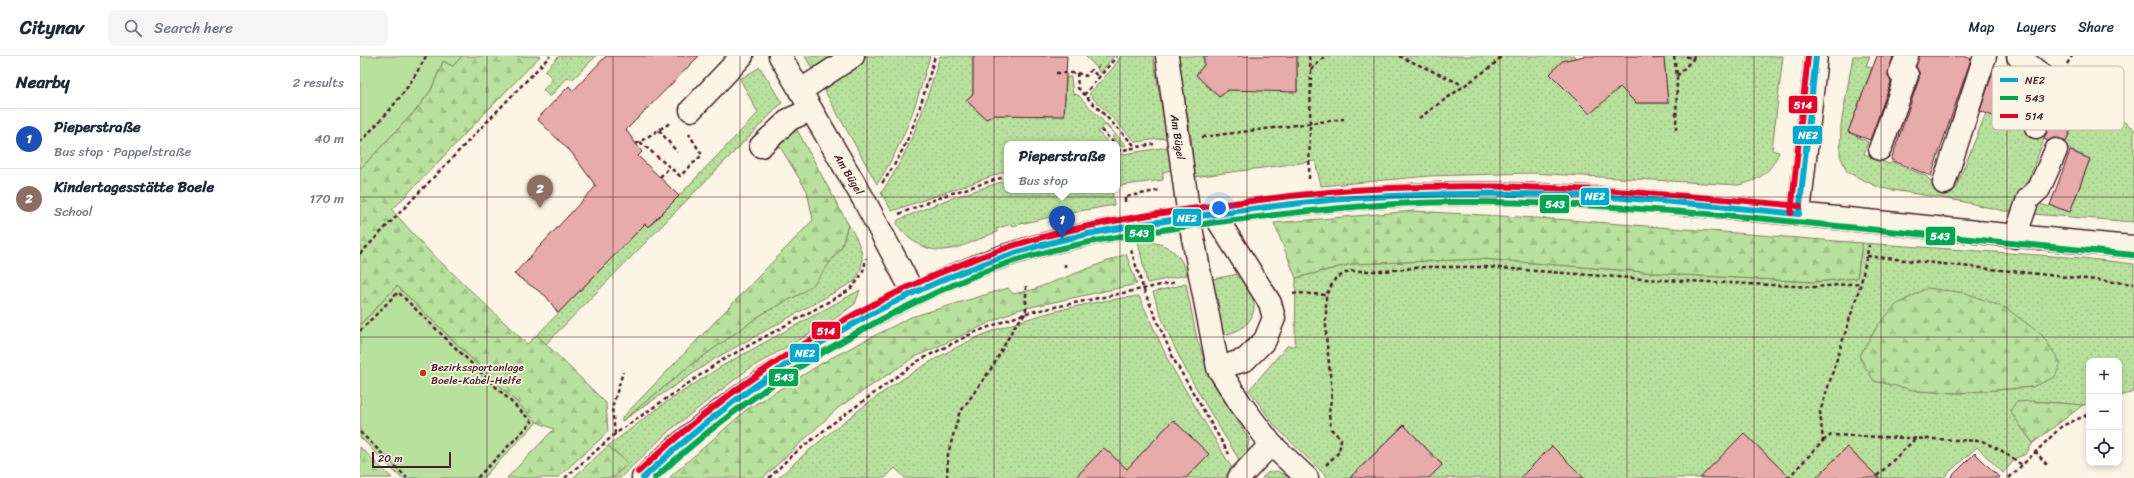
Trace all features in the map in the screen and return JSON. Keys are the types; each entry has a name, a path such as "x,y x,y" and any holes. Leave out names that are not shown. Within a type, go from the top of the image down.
{"street":[{"path":"691,110 742,56"},
{"name":"Am Bügel","path":"780,56 877,223 914,294"},
{"path":"800,90 853,56"},
{"name":"Am Bügel","path":"1167,56 1189,217 1199,277 1218,368"},
{"path":"1799,214 1816,56"},
{"path":"1880,149 1907,75 1900,73 1907,56"},
{"path":"1944,183 1985,56"},
{"path":"2018,56 2031,66"},
{"path":"761,146 790,119 811,110"},
{"path":"2015,236 2028,199 2039,189 2056,150"},
{"path":"643,478 686,439 742,394 777,370 845,328 914,294 984,263 1062,240 1128,226 1308,202 1415,195 1489,194 1609,198 1799,214 2134,247"},
{"path":"1214,214 1270,303 1274,318 1265,340 1245,360 1218,368 1240,403 1271,444 1315,473"},
{"path":"1240,477 1271,444"}],"path":[{"path":"360,142 397,103 413,81 426,56"},
{"path":"360,254 550,56"},
{"path":"864,200 879,188 899,158 915,122 935,56"},
{"path":"1084,94 1117,56"},
{"path":"1308,202 1311,71 1309,56"},
{"path":"1311,71 1325,56"},
{"path":"1399,56 1463,85"},
{"path":"1419,118 1463,85 1492,66 1502,56"},
{"path":"1674,56 1677,76 1676,132"},
{"path":"1677,76 1694,58 1686,56"},
{"path":"1056,73 1077,73 1086,76 1091,70 1099,78"},
{"path":"1077,73 1078,88 1134,147"},
{"path":"636,144 691,110 694,122 686,130 702,155 680,176 640,142"},
{"path":"1120,150 1178,139 1344,119"},
{"path":"659,130 677,152"},
{"path":"1100,130 1112,141"},
{"path":"660,177 670,168"},
{"path":"877,223 946,196 1004,177"},
{"path":"1128,226 1131,249 1143,288 1174,360 1240,477"},
{"path":"565,478 615,434 719,362 848,291 859,281 865,269 867,254"},
{"path":"1823,441 1820,412 1861,282 1867,256 2134,284"},
{"path":"1315,473 1339,452 1341,439 1331,429 1329,414 1332,392 1326,336 1326,296 1335,279 1349,271 1384,272 1425,267 1485,267 1644,279 1815,287 1861,282"},
{"path":"769,478 789,458 832,424 918,361 973,333 1026,313 1199,277"},
{"path":"947,478 948,454 959,414 993,366 1014,328 1026,313 1026,285"},
{"path":"360,332 398,292 532,422 477,478"},
{"path":"1292,294 1299,293 1326,296"},
{"path":"615,434 612,408 623,372"},
{"path":"2009,478 2062,426 2086,415"},
{"path":"360,432 407,478"},
{"path":"1788,478 1823,441 1831,435 1982,441 2002,450 2022,465"},
{"path":"1877,476 1915,438"},
{"path":"2035,451 2048,466"}],"green space":[{"path":"360,56 462,56 453,66 443,61 431,90 416,110 360,169"},
{"path":"462,56 540,56 392,210 426,248 527,344 537,335 606,403 608,432 557,478 507,478 554,429 537,422 397,286 360,325 360,169 416,110 431,90 443,61 453,66"},
{"path":"559,56 596,56 572,80 568,77 550,97 543,90 553,79 545,71"},
{"path":"805,56 930,56 909,122 895,153 877,184"},
{"path":"940,56 973,56 973,94 966,100 986,119 994,115 1064,116 1066,77 1071,77 1073,94 1078,95 1126,145 1120,146 1120,141 1116,141 1112,137 1114,134 1105,125 1098,132 1107,141 1004,141 1004,172 892,211 881,193 901,161 923,110"},
{"path":"1085,56 1114,56 1100,73 1097,69 1100,65 1097,68"},
{"path":"1121,56 1153,56 1167,138 1136,142 1089,94 1113,68"},
{"path":"1178,56 1204,56 1204,65 1196,75 1220,97 1228,90 1297,91 1297,56 1575,56 1575,58 1562,61 1550,74 1590,114 1608,97 1607,88 1626,87 1627,95 1636,103 1668,103 1664,58 1653,59 1653,56 1783,56 1772,150 1779,152 1768,170 1752,181 1738,185 1532,173 1429,176 1321,186 1315,161 1194,177 1191,138"},
{"path":"1853,56 1870,56 1866,66 1872,68 1848,132 1868,142 1864,154 1889,164 1892,162 1926,176 1931,181 1955,190 1986,113 1992,115 1992,130 2027,130 2044,139 2017,212 2004,211 1960,201 1880,188 1847,172 1840,155 1841,125"},
{"path":"760,67 782,103 546,344 537,335 645,224 649,227 758,113 740,79"},
{"path":"2124,122 2134,129 2134,222 2033,214 2034,202 2049,207 2050,205 2070,212 2090,159 2064,147 2071,130 2124,130"},
{"path":"795,126 848,224 842,246 815,283 802,293 762,314 691,365 622,421 622,418 813,220 807,191 777,142"},
{"path":"1168,147 1171,170 1163,172 1163,180 1120,186 1120,155"},
{"path":"1004,181 1004,193 1112,193 1114,205 1063,214 1012,226 1011,224 996,229 997,232 957,248 943,250 930,249 916,243 900,229 897,223 898,220 946,200"},
{"path":"1413,211 1570,220 1862,243 1857,278 1814,282 1683,275 1482,259 1351,264 1296,278 1274,223"},
{"path":"848,224 859,245 862,259 862,266 855,281 716,358 622,421 691,365 762,313 802,293 842,246"},
{"path":"1138,241 1156,243 1170,249 1180,259 1187,275 1147,283"},
{"path":"1862,243 2082,258 2134,264 2134,392 2122,395 2122,358 2086,358 2086,404 2033,401 2010,411 2033,443 2026,454 2016,458 2003,473 1977,447 1943,478 1879,478 1847,447 1816,478 1766,478 1778,466 1744,433 1700,478 1584,478 1552,447 1520,478 1429,478 1442,464 1404,425 1351,476 1353,478 1328,478 1276,427 1249,390 1287,346 1295,346 1296,278 1351,264 1482,259 1683,275 1814,282 1857,278","holes":["2032,387 1959,393 1918,391"]},
{"path":"1126,254 1137,284 1017,310 913,358 839,407 763,478 669,478 746,410 829,359 911,317 1008,288 1013,294 1032,290"},
{"path":"1238,274 1252,295 1254,306 1253,313 1251,319 1241,328 1229,334 1222,335 1213,279"},
{"path":"1186,284 1197,339 1212,381 1249,439 1247,453 1241,463 1191,380 1170,337 1153,292"},
{"name":"Bezirkssportanlage Boele-Kabel-Helfe","path":"397,286 537,422 483,478 401,478 360,437 360,325"},
{"path":"1927,288 1966,293 2006,308 2042,335 2061,363 2055,377 2032,387 1959,393 1918,391 1874,381 1859,357 1878,325 1896,305"},
{"path":"860,290 855,304 833,320 747,370 669,431 620,478 613,478 628,463 608,446 665,403 722,366"},
{"path":"1139,296 1170,364 1233,470 1225,478 1186,478 1209,454 1173,420 1127,469 1104,448 1075,478 905,478 895,468 885,478 778,478 858,411 888,389 950,351 981,336 1043,314 1091,303"},
{"path":"2033,401 2083,405 2033,443 2010,411 2016,402"},
{"path":"608,446 628,463 613,478 573,478"},
{"path":"360,447 392,478 360,478"},
{"path":"1277,471 1291,478 1262,478 1267,473"}],"building":[{"path":"606,56 699,56 626,130 642,152 638,156 679,196 648,227 645,224 558,313 546,296 514,274 596,186 571,152 537,119 569,86 573,91"},
{"path":"973,56 1067,56 1064,116 994,115 986,119 966,100 973,94"},
{"path":"1204,56 1297,56 1297,92 1228,90 1219,97 1196,75 1204,65"},
{"path":"1584,56 1653,56 1653,59 1664,58 1668,103 1636,103 1620,87 1590,114 1550,74 1562,61"},
{"path":"1877,56 1893,56 1888,75 1891,82 1870,140 1848,132"},
{"path":"1919,56 1964,56 1971,59 1931,176 1891,160 1919,79 1919,72 1916,67"},
{"path":"1992,74 1992,116 1980,111"},
{"path":"2048,130 2071,130 2066,142 2055,138 2048,141 2044,139"},
{"path":"2070,151 2090,159 2070,212 2050,205"},
{"path":"1173,420 1209,454 1186,478 1075,478 1104,448 1127,469"},
{"path":"1404,425 1442,465 1429,478 1350,478"},
{"path":"1744,433 1790,478 1700,478"},
{"path":"1552,446 1584,478 1520,478"},
{"path":"1847,447 1879,478 1816,478"},
{"path":"1975,453 2000,478 1950,478"}],"transit line":[{"name":"514","path":"1791,213 1808,56"},
{"name":"NE2","path":"1799,214 1816,56"},
{"name":"514","path":"638,472 721,401 812,339 860,311 910,286 960,265 1012,246 1086,226 1136,217 1279,197 1324,192 1391,188 1494,186 1596,190 1800,206"},
{"name":"NE2","path":"643,478 683,442 726,408 770,375 817,345 914,293 964,271 1015,253 1064,239 1190,217 1281,205 1326,200 1420,195 1527,194 1608,197 1799,214"},
{"name":"543","path":"655,478 708,432 764,390 822,353 884,318 943,289 1005,264 1057,249 1110,238 1218,222 1363,206 1488,202 1635,208 1746,217 2133,255"}],"place":[{"name":"Kindertagesstätte Boele","path":"540,208"},
{"name":"Pieperstraße","path":"1062,239"},
{"name":"Bezirkssportanlage Boele-Kabel-Helfe","path":"423,373"}]}
